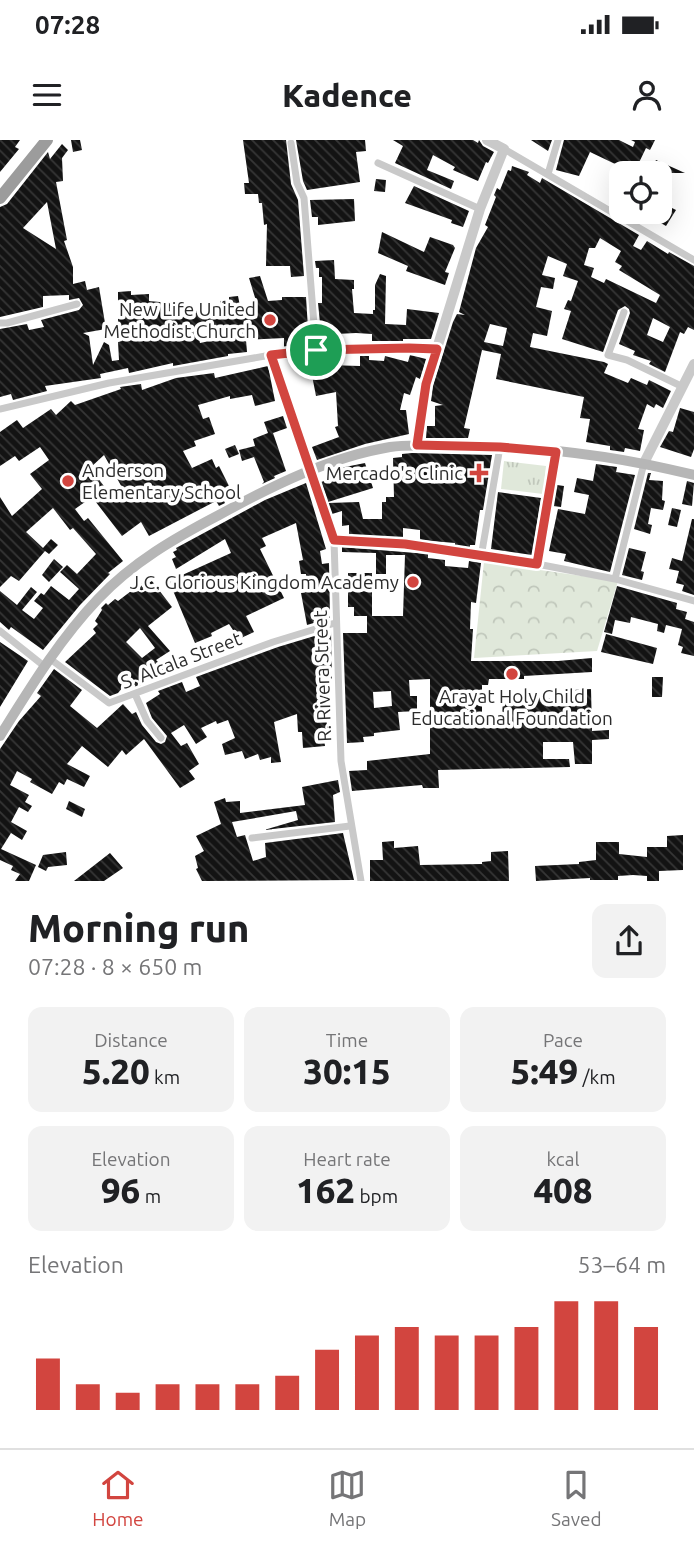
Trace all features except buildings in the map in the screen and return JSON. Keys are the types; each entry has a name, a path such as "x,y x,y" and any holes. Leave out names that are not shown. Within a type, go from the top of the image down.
{"highway":[{"path":"1,195 43,141"}],"main road":[{"path":"0,736 47,662 98,599 136,565 172,539 269,487 366,452 392,446 417,445 500,447 556,452 644,463 694,475"}],"street":[{"path":"487,140 694,260"},
{"path":"548,174 558,140"},
{"path":"291,143 298,187 304,198 316,350"},
{"path":"417,445 426,384 480,209 504,149"},
{"path":"377,163 480,209"},
{"path":"0,323 77,304"},
{"path":"624,312 608,355 627,360 681,386"},
{"path":"0,409 109,383 271,355 316,350 437,349"},
{"name":"R. Rivera Street","path":"271,355 334,540 341,761 361,881"},
{"path":"615,579 644,463 694,364"},
{"path":"481,557 500,447"},
{"path":"537,564 556,452"},
{"path":"334,540 405,544 537,564 615,579 694,601"},
{"name":"S. Alcala Street","path":"47,662 109,703 273,642 335,623"},
{"path":"0,631 47,662"},
{"path":"135,694 147,721 162,738"},
{"path":"252,838 350,826"}],"green space":[{"path":"504,461 546,466 543,494 501,489"},
{"path":"484,562 618,581 597,651 474,658"}],"place":[{"name":"New Life United Methodist Church","path":"270,320"},
{"name":"Mercado's Clinic","path":"479,473"},
{"name":"Anderson Elementary School","path":"68,481"},
{"name":"J.C. Glorious Kingdom Academy","path":"413,582"},
{"name":"Arayat Holy Child Educational Foundation","path":"512,674"}],"route":[{"path":"437,349 426,384 417,445 500,447 556,452 537,564 405,544 334,540 271,355 316,350 437,349"}]}
